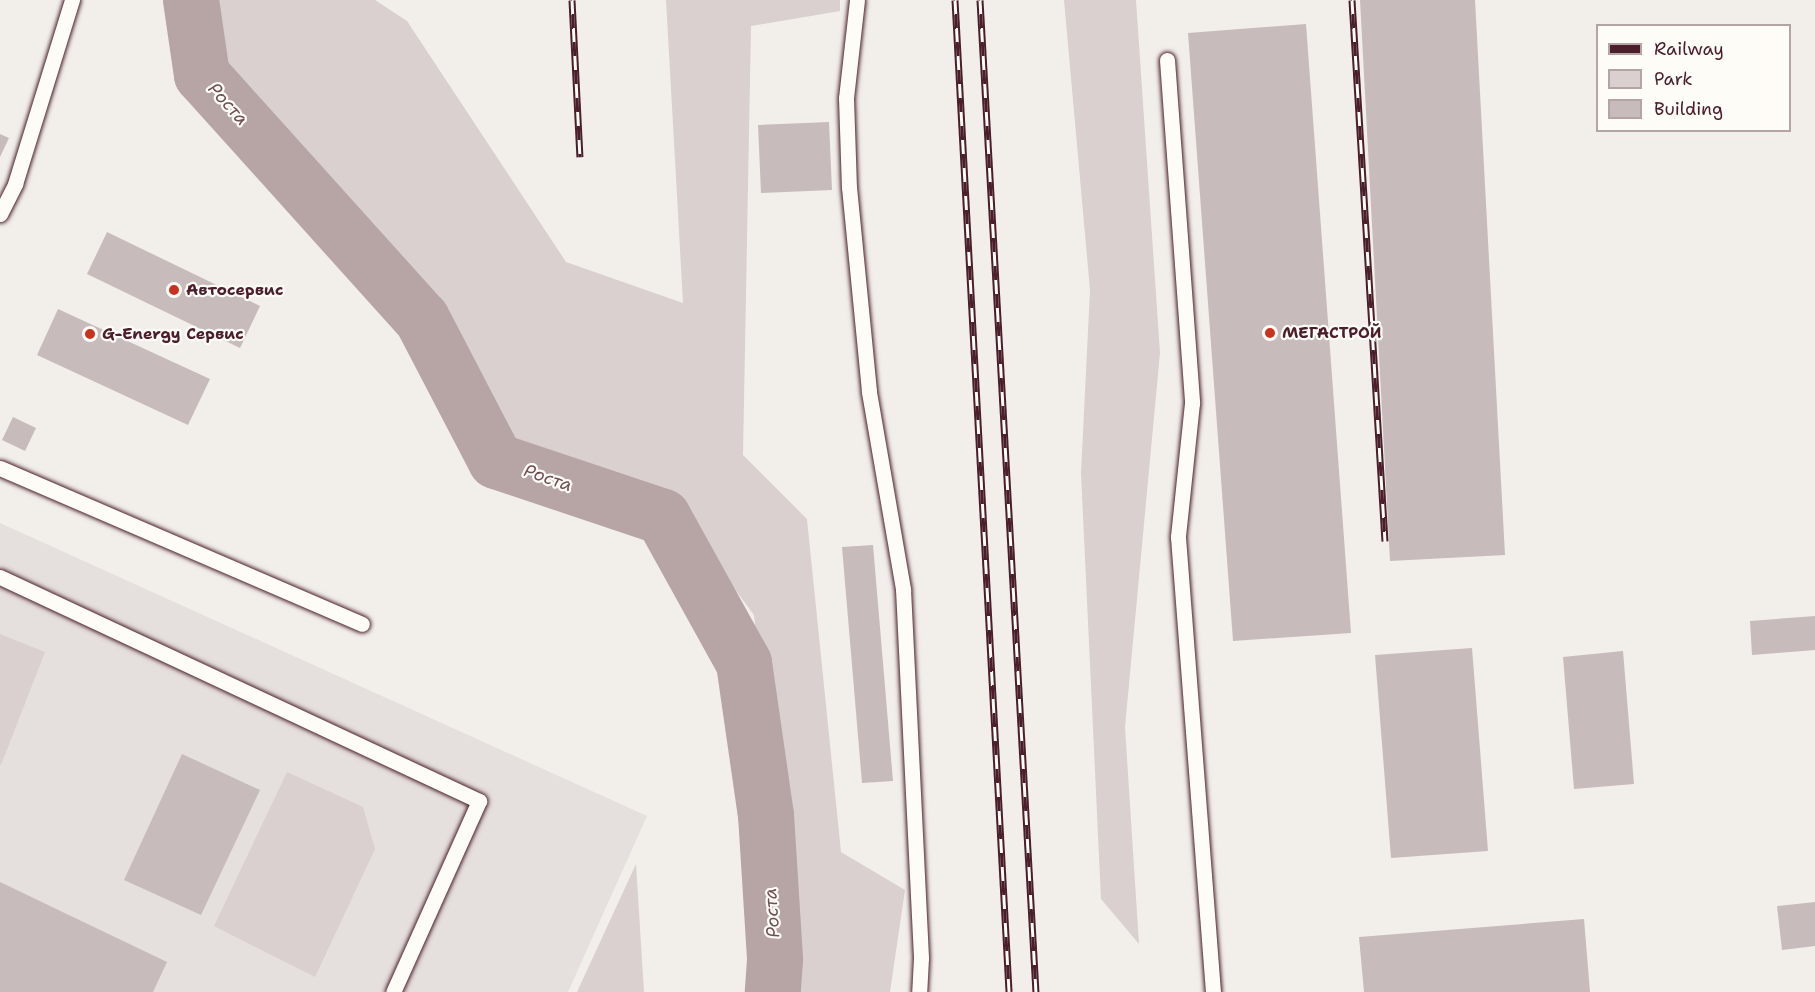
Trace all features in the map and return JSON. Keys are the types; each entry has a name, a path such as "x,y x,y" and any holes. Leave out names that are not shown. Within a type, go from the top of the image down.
{"lane":[{"path":"0,214 15,184 72,0"},
{"path":"857,0 846,98 849,187 869,392 903,589 921,958 919,992"},
{"path":"1167,60 1192,403 1178,537 1213,992"},
{"path":"0,468 362,624"},
{"path":"0,577 479,801 393,992"}],"shaded area":[{"path":"0,523 647,816 568,992 0,992"}],"green space":[{"path":"211,0 375,0 407,21 566,262 683,303 666,0 840,0 840,11 751,26 743,455 807,519 841,852 905,890 890,992 760,992 757,910 774,789 754,615 669,500 509,449 427,308 235,114"},
{"path":"1064,0 1136,0 1160,353 1125,727 1139,944 1101,899 1081,473 1090,290"},
{"path":"0,634 45,652 1,765 0,764"},
{"path":"287,772 363,807 375,849 315,977 214,926"},
{"path":"636,864 644,992 577,992"}],"building":[{"path":"1360,0 1475,0 1505,555 1390,561"},
{"name":"МЕГАСТРОЙ","path":"1306,24 1351,633 1233,641 1188,33"},
{"path":"829,122 832,190 761,193 758,125"},
{"path":"0,134 9,138 0,157"},
{"name":"Автосервис","path":"107,232 260,306 240,348 87,274"},
{"path":"58,309 210,379 188,425 37,355"},
{"path":"13,417 36,428 25,451 2,440"},
{"path":"873,545 893,781 862,783 842,547"},
{"path":"1815,616 1815,650 1752,655 1750,621"},
{"path":"1472,648 1488,851 1391,858 1375,655"},
{"path":"1623,651 1634,784 1574,789 1563,657"},
{"path":"182,754 260,790 201,915 124,880"},
{"path":"0,882 167,962 153,992 0,992"},
{"path":"1815,902 1815,946 1782,950 1777,906"},
{"path":"1584,919 1590,992 1364,992 1359,937"}],"waterway":[{"name":"Роста","path":"191,0 202,75 422,319 496,461 663,517 744,663 766,815 775,960 773,992"}],"railway":[{"path":"572,0 580,157"},
{"path":"955,0 1009,992"},
{"path":"980,0 1036,992"},
{"path":"1352,0 1385,541"}],"place":[{"name":"Автосервис","path":"174,290"},
{"name":"МЕГАСТРОЙ","path":"1270,333"},
{"name":"G-Energy Сервис","path":"90,334"}]}
